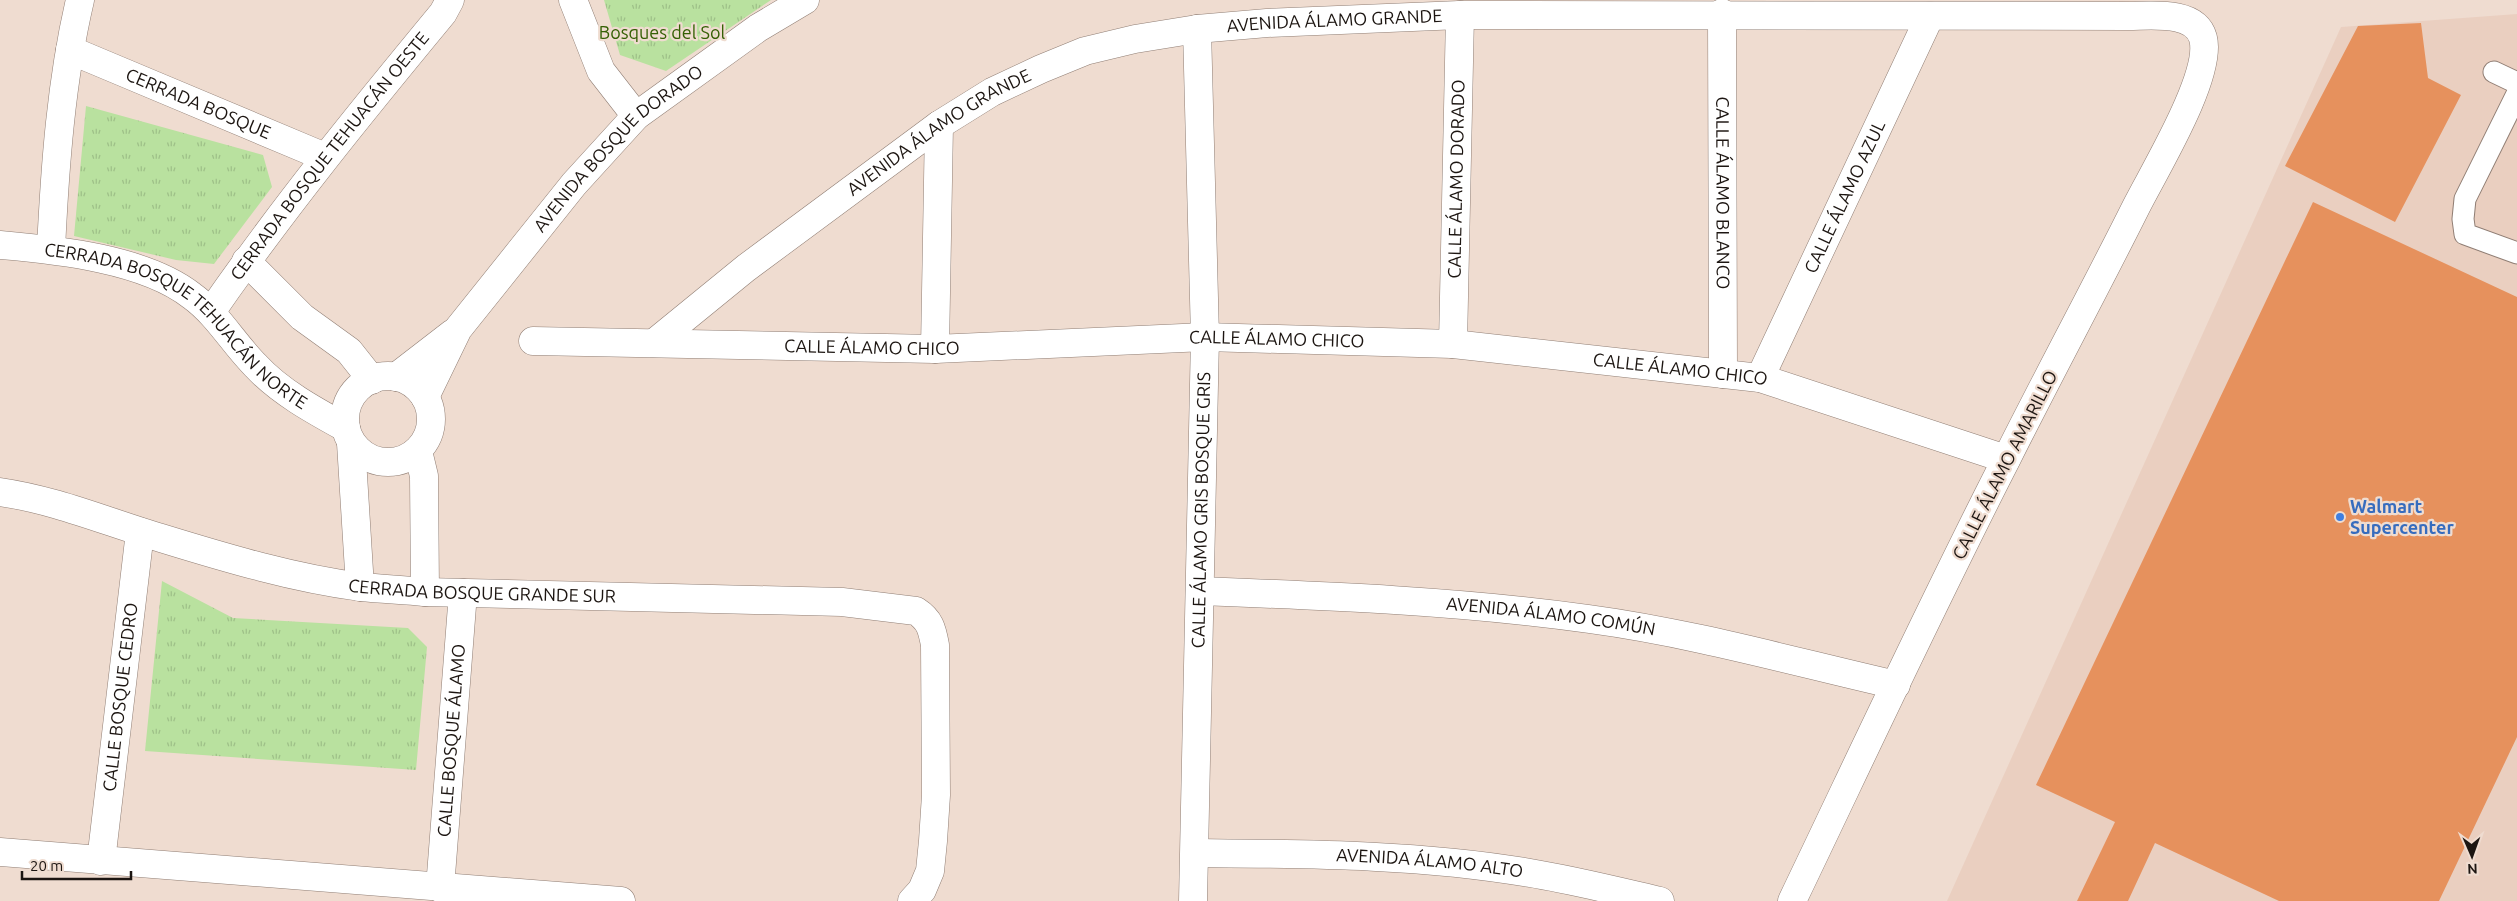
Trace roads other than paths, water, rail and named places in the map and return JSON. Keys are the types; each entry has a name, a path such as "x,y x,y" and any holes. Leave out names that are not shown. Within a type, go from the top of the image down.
{"street":[{"path":"51,249 56,166 70,50 80,0"},
{"name":"CERRADA BOSQUE TEHUACÁN OESTE","path":"211,312 246,261 325,157 442,13 450,0"},
{"path":"572,0 601,71 636,116"},
{"name":"AVENIDA BOSQUE DORADO","path":"425,396 458,329 574,184 636,116 758,28 805,0"},
{"name":"AVENIDA ÁLAMO GRANDE","path":"654,343 799,228 939,125 992,92 1085,51 1134,39 1197,29 1267,23 1460,15 1722,13 1930,16 1994,7 2057,8 2168,16 2188,21 2197,27"},
{"name":"CALLE ÁLAMO BLANCO","path":"1722,13 1722,374"},
{"name":"CALLE ÁLAMO DORADO","path":"1453,344 1460,15"},
{"name":"CALLE ÁLAMO AZUL","path":"1760,378 1930,16"},
{"name":"CALLE ÁLAMO AMARILLO","path":"1792,901 2006,459 2089,301 2188,105 2202,66 2203,38 2197,27"},
{"name":"CALLE ÁLAMO GRIS BOSQUE GRIS","path":"1193,901 1196,853 1205,337 1197,29"},
{"name":"CERRADA BOSQUE","path":"70,50 325,157"},
{"path":"935,349 939,125"},
{"name":"CERRADA BOSQUE TEHUACÁN NORTE","path":"0,245 51,249 128,266 168,281 191,294 211,312 256,367 349,436"},
{"path":"246,261 302,317 384,378"},
{"name":"AVENIDA BOSQUE DORADO","path":"384,378 458,329"},
{"name":"CALLE ÁLAMO CHICO","path":"533,341 935,349 1205,337 1453,344 1760,378 2006,459"},
{"path":"349,436 362,454 383,462 405,459 418,451 430,430 430,407 425,396 407,381 384,378 359,387 350,399 345,413 349,436 360,586"},
{"path":"418,451 424,476 425,592"},
{"name":"CERRADA BOSQUE GRANDE SUR","path":"0,492 30,496 83,511 140,532 229,559 360,586 425,592 842,602 898,607 916,611 926,618 932,628 936,664 936,795 930,870 922,890 912,901"},
{"name":"CALLE BOSQUE CEDRO","path":"101,861 140,532"},
{"name":"AVENIDA ÁLAMO COMÚN","path":"1200,591 1403,601 1590,619 1661,631 1896,685"},
{"name":"CALLE BOSQUE ÁLAMO","path":"440,888 463,593"},
{"path":"0,852 621,901"},
{"name":"AVENIDA ÁLAMO ALTO","path":"1196,853 1315,854 1462,865 1529,873 1660,901"}],"lane":[{"path":"2494,72 2517,83"},
{"path":"2517,94 2465,199 2463,219 2465,234 2517,253"}],"place":[{"name":"Walmart Supercenter","path":"2340,517"}],"park label":[{"name":"Bosques del Sol","path":"662,33"}]}
